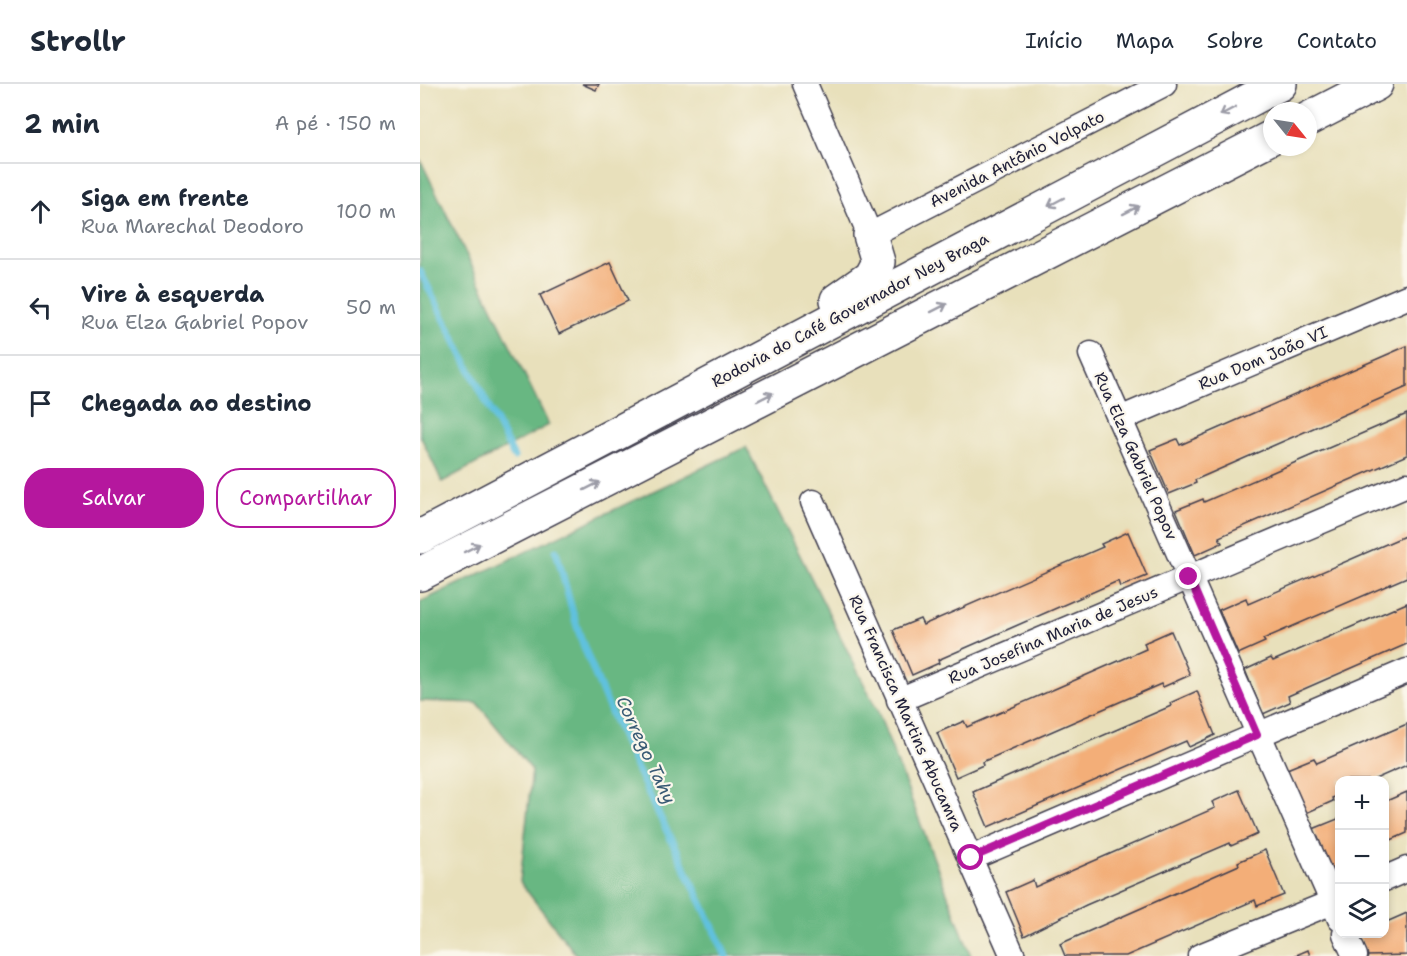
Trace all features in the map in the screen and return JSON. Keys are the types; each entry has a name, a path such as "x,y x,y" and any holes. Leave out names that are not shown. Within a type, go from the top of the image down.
{"highway":[{"name":"Rodovia do Café Governador Ney Braga","path":"420,537 1280,84"},
{"path":"1317,114 1376,84"},
{"path":"420,574 1263,142"},
{"path":"420,519 848,294 870,277 878,262 870,235"}],"street":[{"path":"805,84 870,235"},
{"name":"Avenida Antônio Volpato","path":"870,235 1164,84"},
{"name":"Rua Dom João VI","path":"1120,420 1407,297"},
{"name":"Rua Elza Gabriel Popov","path":"1091,354 1257,735 1335,903"},
{"name":"Rua Josefina Maria de Jesus","path":"899,700 1407,485"},
{"name":"Rua Francisca Martins Abucamra","path":"813,502 1013,956"},
{"path":"971,858 1407,671"},
{"path":"1389,877 1407,869"},
{"path":"1200,956 1335,908"},
{"path":"1348,938 1355,956"}],"green space":[{"path":"420,159 549,425 442,482 420,435"},
{"path":"746,447 878,712 971,956 577,956 520,882 532,770 477,703 420,701 420,602"}],"building":[{"path":"582,84 599,84 596,90"},
{"path":"610,262 628,301 559,334 540,295"},
{"path":"1407,346 1407,387 1195,480 1196,483 1169,494 1150,450 1177,439 1180,445"},
{"path":"1407,414 1407,455 1219,537 1222,543 1195,555 1176,510 1203,499 1204,502"},
{"path":"1128,532 1147,576 1120,587 1118,581 938,660 939,663 912,675 893,630 920,619 923,625 1103,547 1101,544"},
{"path":"1407,535 1407,577 1263,639 1265,642 1238,654 1219,610 1246,598 1248,604"},
{"path":"1407,603 1407,644 1288,696 1290,702 1263,714 1245,670 1271,658 1273,661"},
{"path":"1171,631 1190,675 1163,687 1161,684 1071,723 982,762 983,765 956,777 937,733 964,721 967,727 1057,688 1146,649 1144,643"},
{"path":"1197,691 1215,735 1189,747 1186,741 988,827 973,792 1171,706 1170,703"},
{"path":"1407,724 1407,765 1382,776 1335,776 1333,801 1306,813 1287,769 1314,758 1317,763"},
{"path":"1239,790 1258,834 1231,846 1230,843 1086,905 1024,936 1006,892 1033,880 1035,887 1215,808 1212,802"},
{"path":"1407,792 1407,833 1389,841 1389,830 1389,800"},
{"path":"1335,820 1335,872 1332,873 1313,829"},
{"path":"1265,850 1284,895 1257,906 1255,900 1126,956 1065,956 1060,944 1239,865 1238,862"},
{"path":"1407,913 1407,955 1367,956 1360,938 1389,938 1389,921"},
{"path":"1308,950 1310,956 1294,956"}],"waterway":[{"name":"Corrego Tahy","path":"420,271 514,457"},
{"name":"Corrego Tahy","path":"556,551 577,628 602,691 726,956"}],"route":[{"path":"971,858 1257,735 1189,577"}]}
